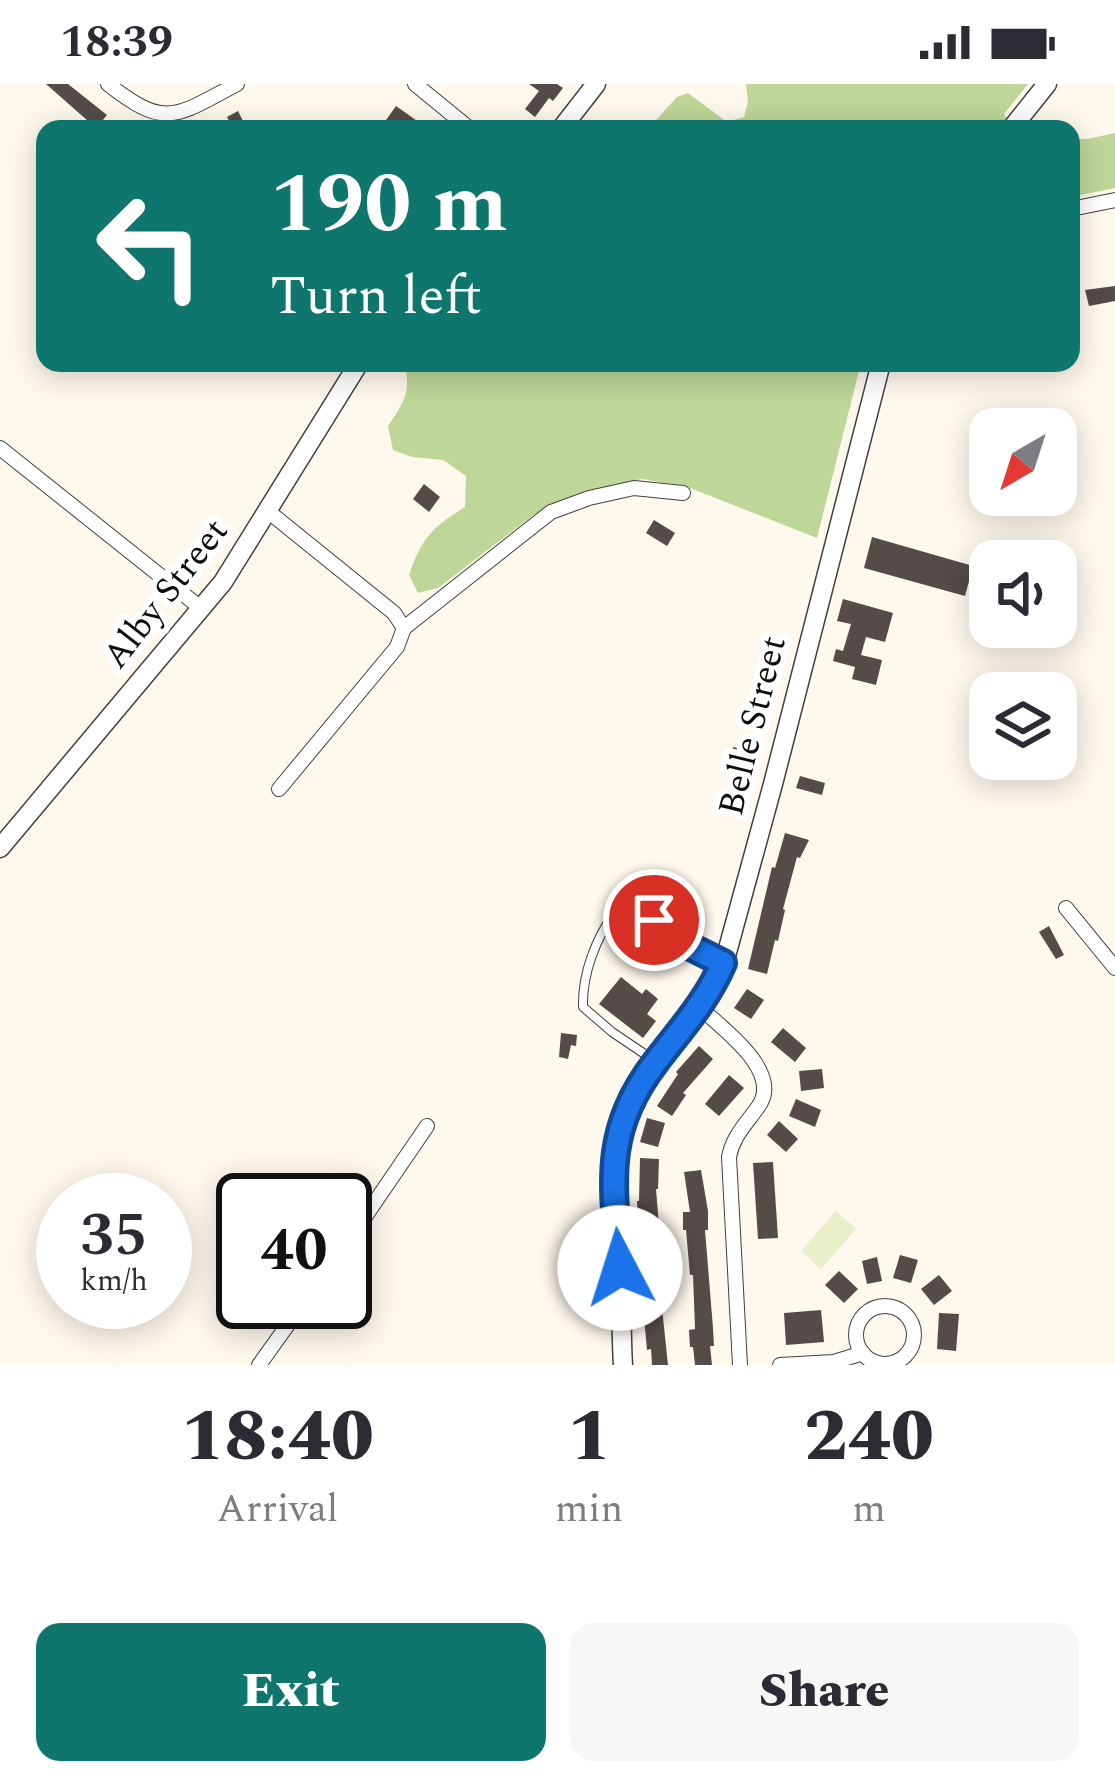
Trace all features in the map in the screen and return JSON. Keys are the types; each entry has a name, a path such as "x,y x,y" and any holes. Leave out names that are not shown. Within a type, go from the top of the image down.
{"street":[{"path":"107,84 142,110 159,114 188,109 237,84"},
{"path":"415,84 459,120"},
{"path":"568,120 596,84"},
{"path":"1018,120 1047,84"},
{"path":"1080,207 1115,200"},
{"name":"Alby Street","path":"0,848 202,609 269,512 354,372"},
{"name":"Belle Street","path":"623,1365 615,1150 630,1101 699,1007 723,963 879,372"},
{"path":"0,448 202,609"},
{"path":"279,790 397,647 404,628 551,512 634,488 682,494"},
{"path":"269,512 394,613 404,628"},
{"path":"1066,908 1115,968"},
{"path":"699,1007 753,1059 766,1085 764,1099 733,1141 729,1157 740,1365"},
{"path":"372,1207 428,1126"},
{"path":"780,1365 856,1358 883,1364 901,1359 913,1344 908,1317 883,1306 866,1314 857,1330 856,1358"},
{"path":"259,1365 285,1329"}],"lane":[{"path":"656,1061 583,1007 584,984 602,930 615,912 634,910 723,963"}],"green space":[{"path":"746,84 1028,84 1004,114 1007,120 734,120 744,117"},
{"path":"688,93 724,120 656,120 677,97"},
{"path":"1115,133 1115,188 1080,195 1080,139"},
{"path":"405,372 859,372 817,538 685,486 641,479 574,496 532,516 438,588 418,593 409,575 414,562 429,535 465,507 466,476 443,460 393,450 388,426 405,396"},
{"path":"836,1211 856,1229 821,1269 801,1251"}],"building":[{"path":"46,84 68,84 107,115 103,120 87,120"},
{"path":"529,84 563,88 535,117 525,109 539,91"},
{"path":"396,106 416,120 386,120"},
{"path":"1115,286 1115,301 1089,306 1085,290"},
{"path":"424,484 440,497 429,512 413,499"},
{"path":"654,520 675,533 667,546 646,533"},
{"path":"872,537 969,565 969,581 965,596 864,568"},
{"path":"843,599 893,613 885,642 866,637 861,655 882,660 876,685 852,679 855,667 833,661 836,649 843,651 851,624 837,621"},
{"path":"733,747 758,753 755,766 730,760"},
{"path":"800,776 825,783 822,795 796,788"},
{"path":"785,833 809,840 797,857 767,974 748,969 772,867"},
{"path":"640,926 641,939 611,940 615,927"},
{"path":"1049,926 1064,955 1056,959 1039,932"},
{"path":"621,977 642,994 646,989 658,999 647,1014 656,1021 643,1038 599,1004"},
{"path":"747,989 764,1000 751,1019 734,1008"},
{"path":"783,1028 806,1048 795,1062 771,1042"},
{"path":"561,1033 577,1035 568,1059 559,1057"},
{"path":"699,1046 713,1059 683,1093 672,1116 657,1106 676,1072"},
{"path":"822,1069 824,1088 801,1091 799,1071"},
{"path":"729,1075 744,1088 719,1116 705,1104"},
{"path":"796,1099 821,1110 815,1127 789,1116"},
{"path":"647,1118 665,1123 658,1147 640,1142"},
{"path":"779,1121 798,1139 786,1152 767,1135"},
{"path":"640,1158 659,1159 656,1189 664,1286 668,1286 669,1307 662,1308 668,1365 652,1365 651,1349 647,1350 644,1232 639,1232 637,1201"},
{"path":"773,1162 778,1238 758,1239 753,1163"},
{"path":"701,1170 708,1211 712,1365 695,1365 690,1347 689,1330 695,1329 693,1275 683,1230 683,1212 690,1212 684,1172"},
{"path":"900,1255 918,1260 911,1283 893,1278"},
{"path":"877,1257 882,1281 867,1284 862,1261"},
{"path":"839,1271 858,1289 844,1303 825,1285"},
{"path":"939,1275 952,1291 934,1305 921,1289"},
{"path":"821,1310 824,1342 786,1345 784,1313"},
{"path":"939,1313 959,1314 956,1351 937,1349"}],"route":[{"path":"620,1268 614,1171 623,1117 651,1068 699,1007 723,963 681,942 654,920"}]}
